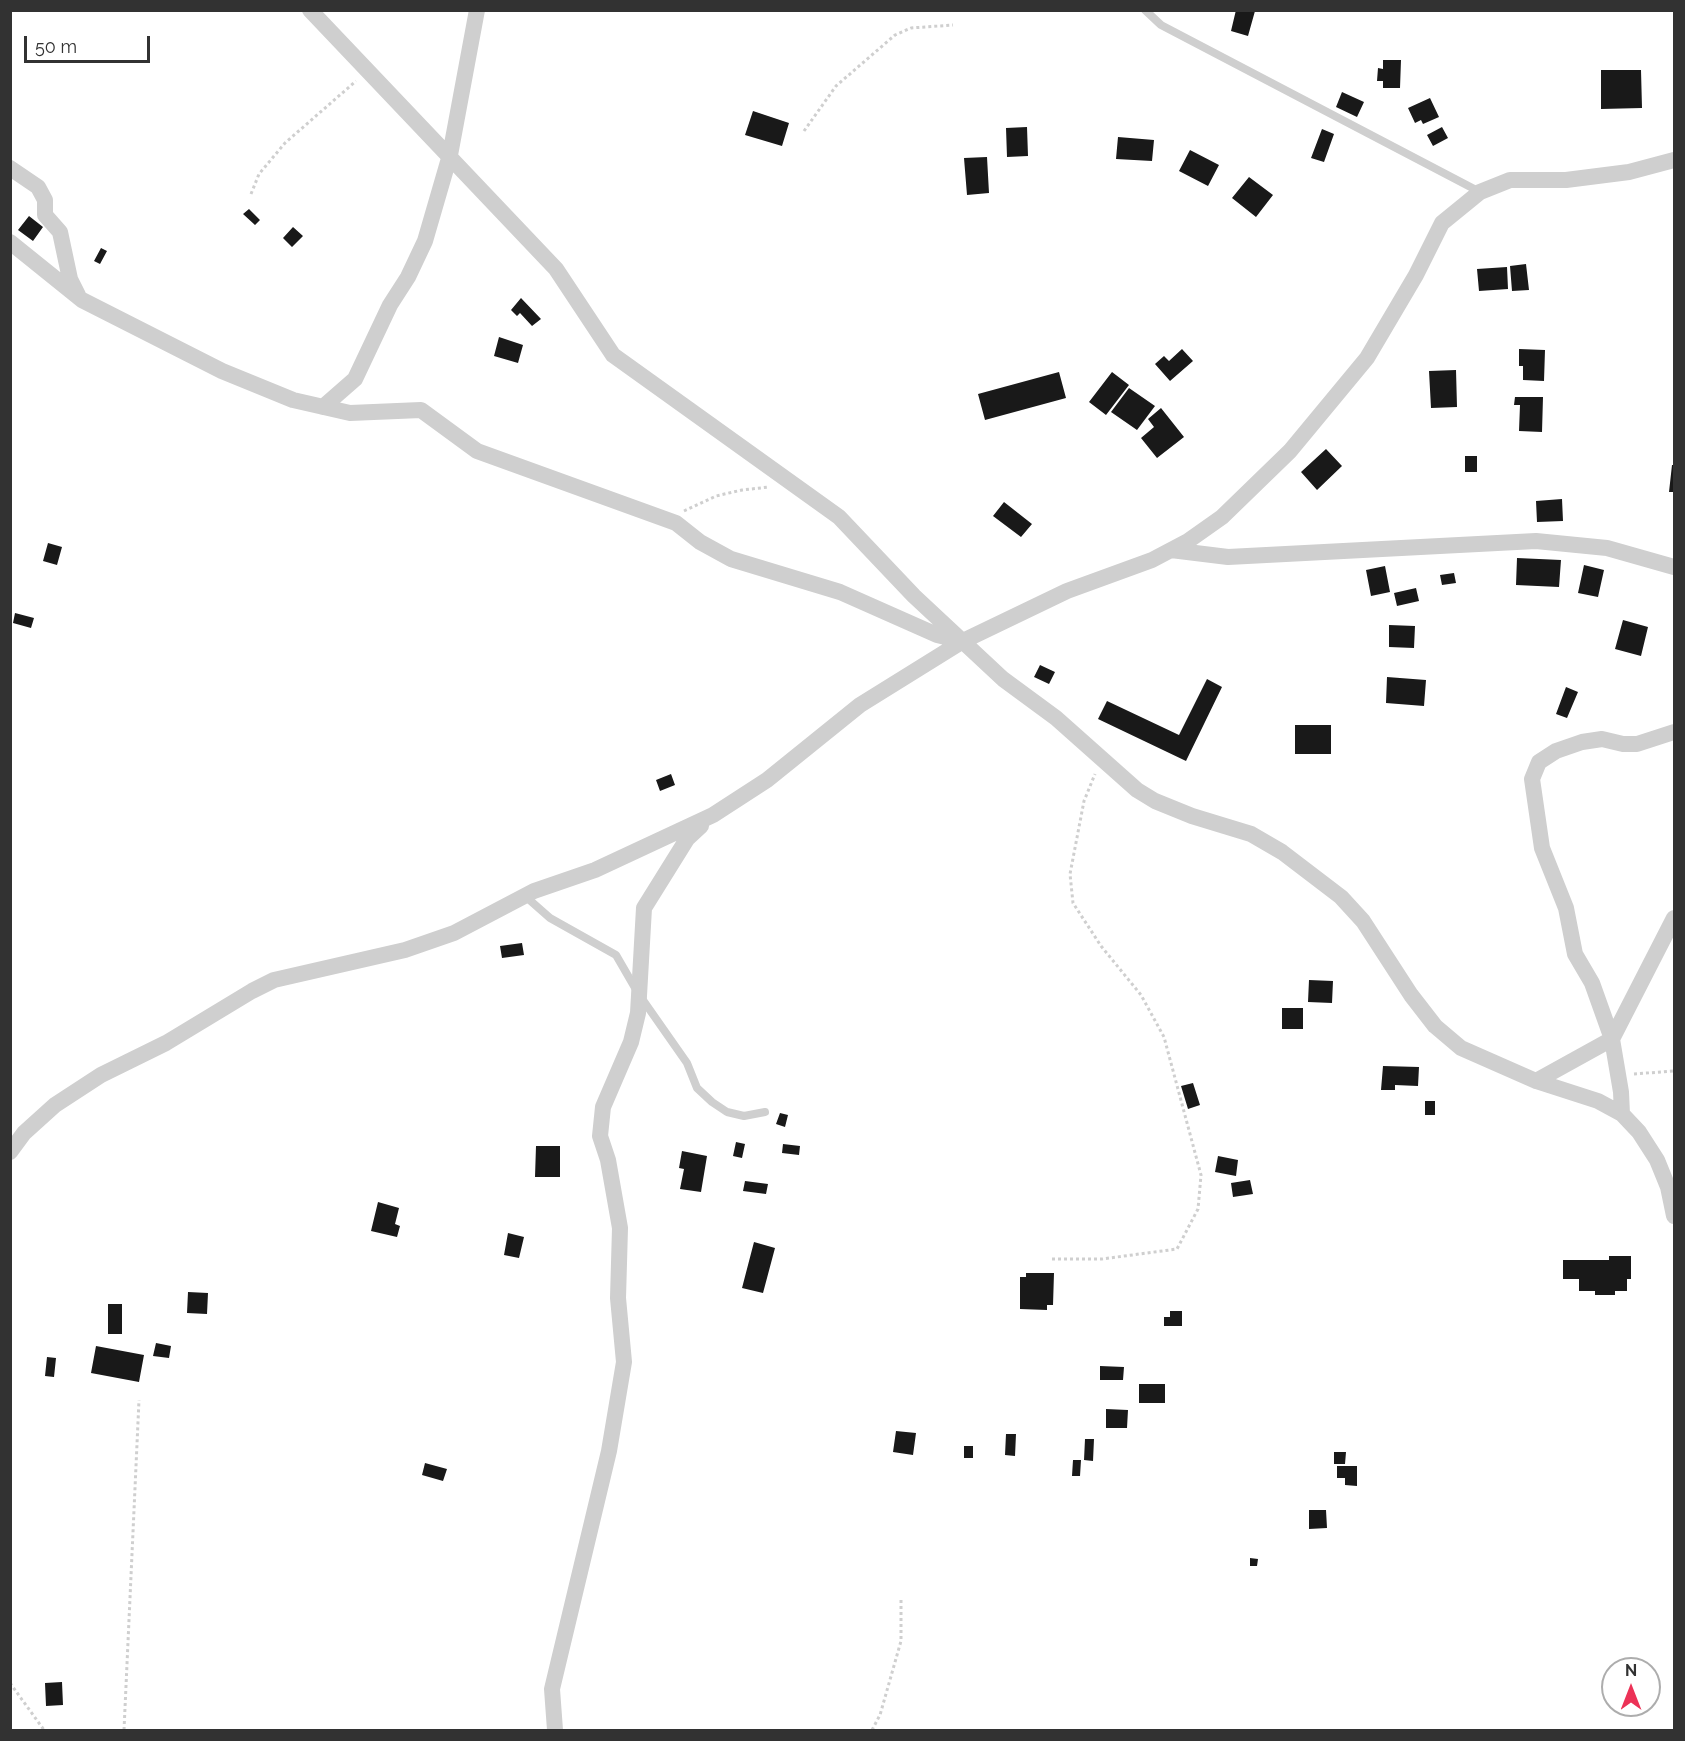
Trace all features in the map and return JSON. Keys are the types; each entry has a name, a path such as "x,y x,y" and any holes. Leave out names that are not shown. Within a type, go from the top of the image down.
{"street":[{"path":"310,10 556,268 613,354 838,517 914,596 1004,679 1100,755 1137,790 1155,801 1251,834 1282,852 1341,897 1363,921 1411,995 1435,1026 1461,1048 1536,1081 1598,1101 1622,1114 1639,1132 1658,1160 1668,1187 1674,1216"},
{"path":"323,407 355,379 390,305 408,277 425,241 450,155 477,10"},
{"path":"10,1152 24,1133 55,1105 100,1075 166,1043 252,991 274,980 405,950 454,933 525,896 595,870 713,815 767,780 860,705 963,641 1067,591 1152,560 1188,541 1222,517 1290,451 1367,358 1416,275 1442,223 1480,192 1510,180 1566,180 1629,172 1674,160"},
{"path":"10,168 38,187 45,200 45,215 60,232 70,279 80,299"},
{"path":"10,242 80,299 222,371 293,400 350,413 422,410 477,451 670,520 700,542 731,559 840,592 937,635 963,641"},
{"path":"1170,550 1228,556 1547,542 1607,548 1674,567"},
{"path":"1622,1114 1621,1092 1612,1039 1592,983 1575,954 1566,908 1542,848 1532,779 1539,762 1556,751 1582,742 1602,739 1623,744 1637,744 1674,732"},
{"path":"555,1731 552,1689 609,1451 624,1362 618,1298 620,1228 608,1160 600,1136 603,1107 631,1042 638,1013 644,908 687,839 713,815"},
{"path":"1536,1081 1612,1039 1674,918"}],"lane":[{"path":"1145,10 1161,25 1480,192"},
{"path":"525,896 550,918 616,955 638,993 687,1063 697,1088 727,1112 744,1116 765,1112"}],"path":[{"path":"804,131 836,86 895,35 911,28 953,25"},
{"path":"251,194 259,174 285,143 345,89 372,73"},
{"path":"670,520 688,507 716,496 742,490 792,485"},
{"path":"1052,1258 1102,1258 1177,1249 1198,1209 1201,1175 1164,1037 1141,995 1101,946 1073,903 1070,873 1084,801 1100,755"},
{"path":"1630,1074 1674,1071"},
{"path":"124,1731 139,1400"},
{"path":"872,1731 880,1715 901,1641 901,1599"},
{"path":"10,1683 44,1731"}],"building":[{"path":"1236,10 1255,11 1248,36 1231,31"},
{"path":"1383,60 1401,60 1400,88 1383,88 1383,81 1377,81 1378,68 1383,69"},
{"path":"1601,70 1641,70 1642,108 1601,109"},
{"path":"1342,92 1364,102 1357,117 1336,107"},
{"path":"1430,98 1439,117 1423,124 1421,120 1415,123 1408,108"},
{"path":"753,111 789,123 782,146 745,135"},
{"path":"1027,127 1028,156 1007,157 1006,128"},
{"path":"1442,127 1448,138 1433,146 1427,135"},
{"path":"1322,129 1334,134 1324,162 1311,158"},
{"path":"1118,137 1154,140 1152,161 1116,159"},
{"path":"1190,150 1219,165 1208,186 1179,171"},
{"path":"987,157 989,193 967,195 964,158"},
{"path":"1249,177 1273,195 1256,217 1232,198"},
{"path":"249,209 260,220 255,225 243,214"},
{"path":"29,216 43,227 33,241 18,230"},
{"path":"293,227 303,236 292,247 283,238"},
{"path":"101,248 107,251 100,264 94,261"},
{"path":"1526,264 1529,290 1512,291 1510,266"},
{"path":"1507,267 1508,289 1479,291 1477,269"},
{"path":"521,298 541,319 532,326 520,313 517,316 511,310"},
{"path":"499,337 523,345 518,363 494,356"},
{"path":"1182,349 1193,361 1170,381 1155,364 1164,356 1169,361"},
{"path":"1519,349 1545,350 1544,381 1523,380 1523,366 1519,366"},
{"path":"1456,370 1457,407 1431,408 1429,371"},
{"path":"1059,372 1066,398 985,420 978,394"},
{"path":"1112,372 1129,385 1106,415 1089,402"},
{"path":"1129,388 1155,406 1137,430 1111,412"},
{"path":"1515,397 1543,397 1542,432 1519,431 1520,405 1514,405"},
{"path":"1161,408 1184,437 1157,458 1141,438 1154,427 1148,419"},
{"path":"1326,449 1342,466 1317,490 1301,472"},
{"path":"1465,456 1477,456 1477,472 1465,472"},
{"path":"1672,465 1674,465 1674,492 1669,492"},
{"path":"1562,499 1563,521 1537,522 1536,501"},
{"path":"1004,502 1032,524 1021,537 993,516"},
{"path":"48,543 62,547 57,565 43,561"},
{"path":"1517,558 1561,560 1559,587 1516,585"},
{"path":"1584,565 1604,570 1598,597 1578,593"},
{"path":"1385,566 1390,592 1371,596 1366,570"},
{"path":"1454,573 1456,583 1442,585 1440,575"},
{"path":"1416,588 1419,601 1397,606 1394,593"},
{"path":"15,613 34,618 31,628 13,623"},
{"path":"1623,620 1648,627 1641,656 1615,649"},
{"path":"1389,625 1415,626 1414,648 1389,647"},
{"path":"1040,665 1055,672 1049,684 1034,677"},
{"path":"1387,677 1426,680 1424,706 1386,703"},
{"path":"1207,679 1222,687 1186,761 1098,719 1107,701 1179,735"},
{"path":"1566,687 1578,692 1567,718 1556,714"},
{"path":"1295,725 1331,725 1331,754 1295,754"},
{"path":"671,774 675,785 660,791 656,780"},
{"path":"522,943 524,955 502,958 500,946"},
{"path":"1309,980 1333,981 1332,1003 1308,1002"},
{"path":"1282,1008 1303,1008 1303,1029 1282,1029"},
{"path":"1383,1066 1419,1067 1418,1086 1395,1085 1395,1090 1381,1090"},
{"path":"1193,1083 1200,1105 1188,1109 1181,1086"},
{"path":"1425,1101 1435,1101 1435,1115 1425,1115"},
{"path":"780,1113 788,1115 785,1127 776,1124"},
{"path":"736,1142 745,1144 742,1158 733,1156"},
{"path":"783,1144 800,1146 799,1155 782,1153"},
{"path":"536,1146 560,1146 560,1177 535,1177"},
{"path":"682,1151 707,1156 701,1192 680,1189 684,1169 679,1168"},
{"path":"1218,1156 1238,1160 1236,1176 1215,1172"},
{"path":"1250,1180 1253,1194 1233,1197 1231,1183"},
{"path":"745,1181 768,1184 766,1194 743,1191"},
{"path":"378,1202 399,1208 395,1224 400,1226 397,1237 371,1231"},
{"path":"508,1233 524,1237 519,1258 504,1255"},
{"path":"754,1242 775,1248 763,1293 742,1288"},
{"path":"1609,1256 1631,1256 1631,1279 1627,1279 1627,1291 1615,1291 1615,1295 1595,1295 1595,1291 1579,1291 1579,1279 1563,1279 1563,1260 1609,1260"},
{"path":"1026,1273 1054,1273 1053,1305 1047,1305 1047,1310 1020,1309 1020,1277 1026,1277"},
{"path":"188,1292 208,1293 207,1314 187,1313"},
{"path":"108,1304 122,1304 122,1334 108,1334"},
{"path":"1170,1311 1182,1311 1182,1326 1164,1326 1164,1317 1170,1317"},
{"path":"156,1343 171,1346 169,1358 153,1356"},
{"path":"96,1346 144,1355 139,1382 91,1373"},
{"path":"47,1357 56,1358 54,1377 45,1376"},
{"path":"1100,1366 1124,1367 1123,1380 1100,1380"},
{"path":"1139,1384 1165,1384 1165,1403 1139,1403"},
{"path":"1106,1409 1128,1410 1127,1428 1106,1428"},
{"path":"896,1431 916,1433 913,1455 893,1452"},
{"path":"1006,1434 1016,1434 1015,1456 1005,1455"},
{"path":"1085,1439 1094,1439 1093,1461 1084,1460"},
{"path":"964,1446 973,1446 973,1458 964,1458"},
{"path":"1334,1452 1346,1452 1345,1464 1334,1464"},
{"path":"1073,1460 1081,1460 1080,1476 1072,1476"},
{"path":"425,1463 447,1469 443,1481 422,1475"},
{"path":"1337,1466 1357,1466 1357,1486 1345,1485 1345,1478 1337,1478"},
{"path":"1309,1510 1326,1510 1327,1528 1309,1529"},
{"path":"1250,1558 1258,1559 1257,1566 1250,1566"},
{"path":"62,1682 63,1705 46,1706 45,1683"}]}
